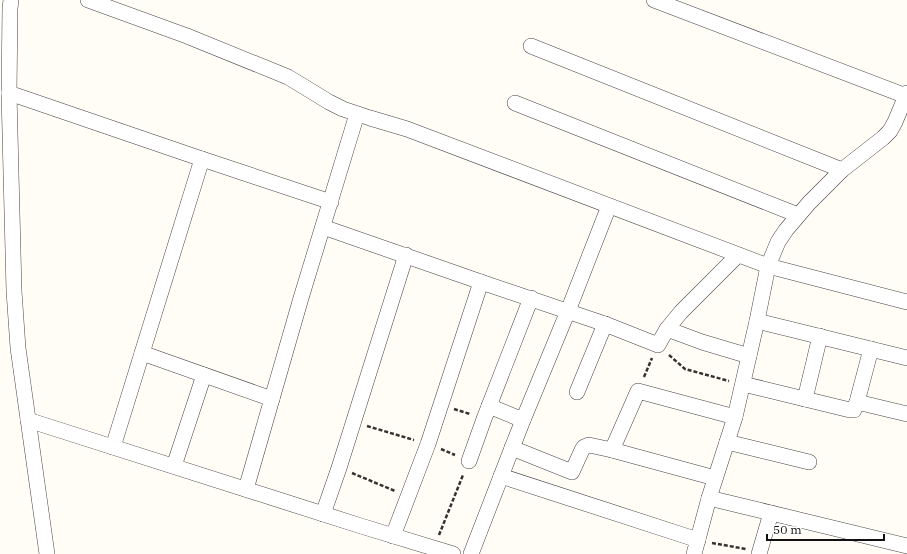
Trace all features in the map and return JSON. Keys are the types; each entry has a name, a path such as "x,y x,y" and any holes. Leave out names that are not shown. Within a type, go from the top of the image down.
{"street":[{"path":"11,0 9,93 14,291 18,348 47,554"},
{"path":"88,0 187,36 288,77 343,109 407,129 738,255 768,266 907,302"},
{"path":"501,476 562,495 696,547 715,478 735,418 757,321 764,281 768,266 778,242 786,230 809,203 842,170 883,138 890,130 895,122 906,95 654,0"},
{"path":"531,46 842,170"},
{"path":"9,93 331,202"},
{"path":"515,103 798,216"},
{"path":"246,489 301,298 357,114"},
{"path":"113,447 202,159"},
{"path":"471,554 609,206"},
{"path":"323,227 605,324 658,345 681,312 738,255"},
{"path":"323,514 406,255"},
{"path":"393,536 428,444 481,282"},
{"path":"469,461 486,412 531,298"},
{"path":"757,321 907,358"},
{"path":"577,392 605,324"},
{"path":"668,329 702,342 749,356"},
{"path":"805,399 820,336"},
{"path":"743,384 854,410 871,349"},
{"path":"142,353 272,400"},
{"path":"174,466 204,375"},
{"path":"612,450 638,391 735,418"},
{"path":"857,402 907,414"},
{"path":"486,412 523,420"},
{"path":"28,420 453,554"},
{"path":"726,442 809,462"},
{"path":"562,495 584,447 589,445 715,478"},
{"path":"512,448 572,472"},
{"path":"709,498 907,546"},
{"path":"759,553 771,513"}],"path":[{"path":"638,391 658,345 685,369 743,384"},
{"path":"441,405 486,412"},
{"path":"353,422 428,444 469,461 433,548"},
{"path":"339,468 408,496"},
{"path":"696,547 759,553"}]}
